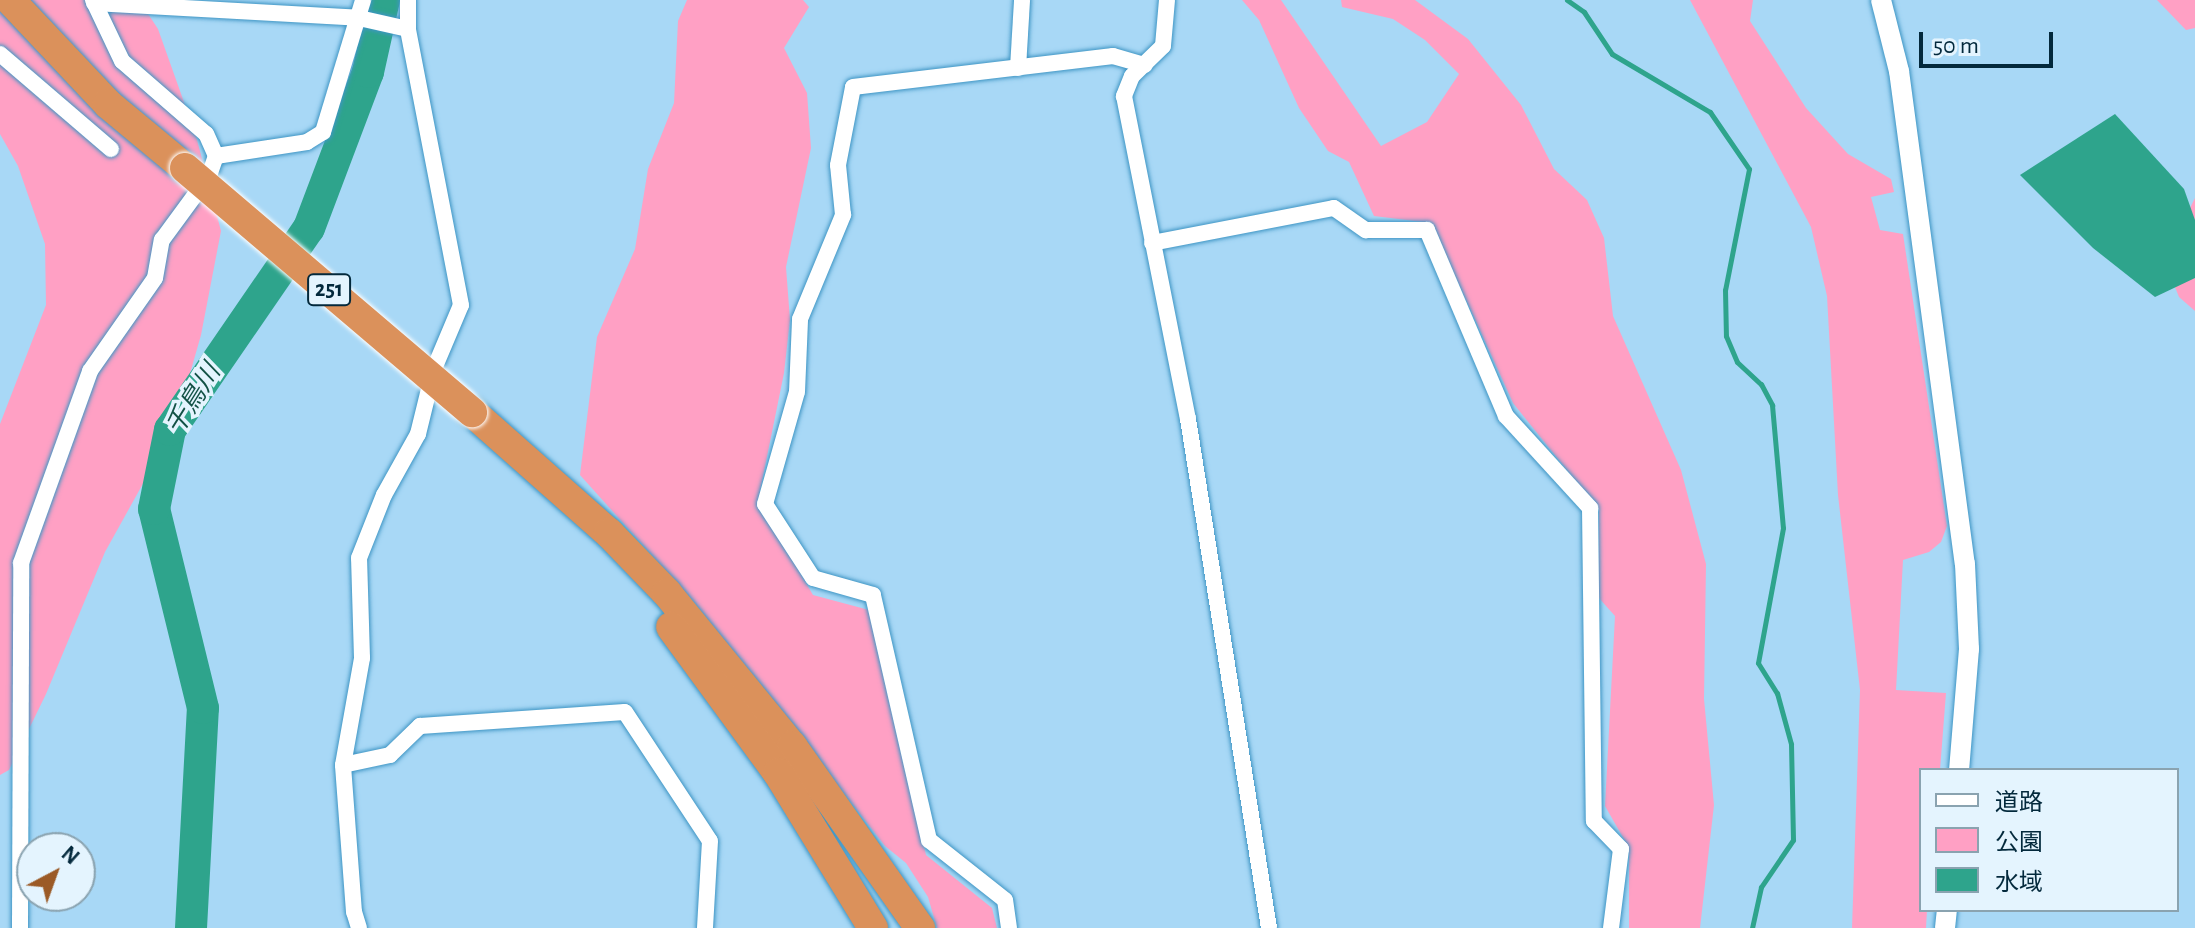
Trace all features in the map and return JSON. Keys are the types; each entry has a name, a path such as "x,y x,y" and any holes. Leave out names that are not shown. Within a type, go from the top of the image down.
{"highway":[{"name":"251","path":"10,0 108,104 472,412 537,471"},
{"path":"537,471 667,620 723,695 786,786 873,928"},
{"path":"537,471 609,533 720,656 851,826 920,928"}],"street":[{"path":"216,156 307,142 323,132 363,19 363,0"},
{"path":"359,928 354,912 343,765 362,658 359,558 384,495 418,434 434,369 461,305 404,28 408,0"},
{"path":"1018,68 1022,0"},
{"path":"1167,0 1167,37 1125,85 1124,96 1188,419 1269,928"},
{"path":"1881,0 1899,71 1965,564 1969,649 1959,768"},
{"path":"20,928 21,563 90,371 155,278 162,240 209,176 216,156 206,134 122,61 93,1 363,19 404,28"},
{"path":"0,54 111,149"},
{"path":"1009,928 1005,900 929,840 873,595 813,578 765,504 797,392 800,319 843,215 838,165 853,87 1113,56 1145,65"},
{"path":"1152,243 1334,208 1366,230 1427,230 1506,416 1590,508 1594,821 1621,849 1611,928"},
{"path":"343,765 390,755 420,726 625,712 710,841 705,928"}],"green space":[{"path":"0,0 139,0 158,29 196,136 221,231 201,335 175,426 105,552 46,694 9,770 0,775 0,424 46,305 45,244 18,166 0,134"},
{"path":"687,0 803,0 809,7 784,48 807,93 811,148 786,267 790,320 784,373 758,501 813,595 869,610 926,855 992,908 997,928 937,928 928,897 906,863 885,846 695,603 580,475 597,337 635,249 648,169 674,103 678,21"},
{"path":"1242,0 1281,0 1381,146 1427,122 1459,74 1425,40 1393,19 1342,7 1341,0 1415,0 1468,39 1521,105 1554,169 1587,200 1604,238 1613,316 1681,470 1706,564 1704,699 1714,805 1700,928 1629,928 1629,848 1605,806 1615,616 1598,597 1599,510 1513,403 1431,223 1374,216 1349,162 1328,151 1299,108 1259,20"},
{"path":"1690,0 1753,0 1750,21 1806,108 1848,154 1891,179 1894,192 1871,197 1880,230 1903,234 1947,526 1941,542 1929,552 1903,560 1896,690 1946,693 1940,768 1919,768 1919,912 1927,912 1926,928 1852,928 1860,690 1838,495 1827,296 1811,227"},
{"path":"2157,0 2195,0 2195,28 2186,30"},
{"path":"2195,198 2195,311 2179,297 2164,260"}],"water":[{"path":"2115,114 2184,189 2195,220 2195,278 2155,297 2093,248 2020,175"}],"waterway":[{"name":"千鳥川","path":"191,928 203,708 154,509 170,430 309,228 368,72 384,0"},
{"path":"1567,0 1584,12 1612,54 1710,112 1749,169 1725,290 1726,336 1737,362 1761,384 1772,405 1783,528 1758,663 1777,693 1791,744 1793,840 1761,887 1752,928"}]}
